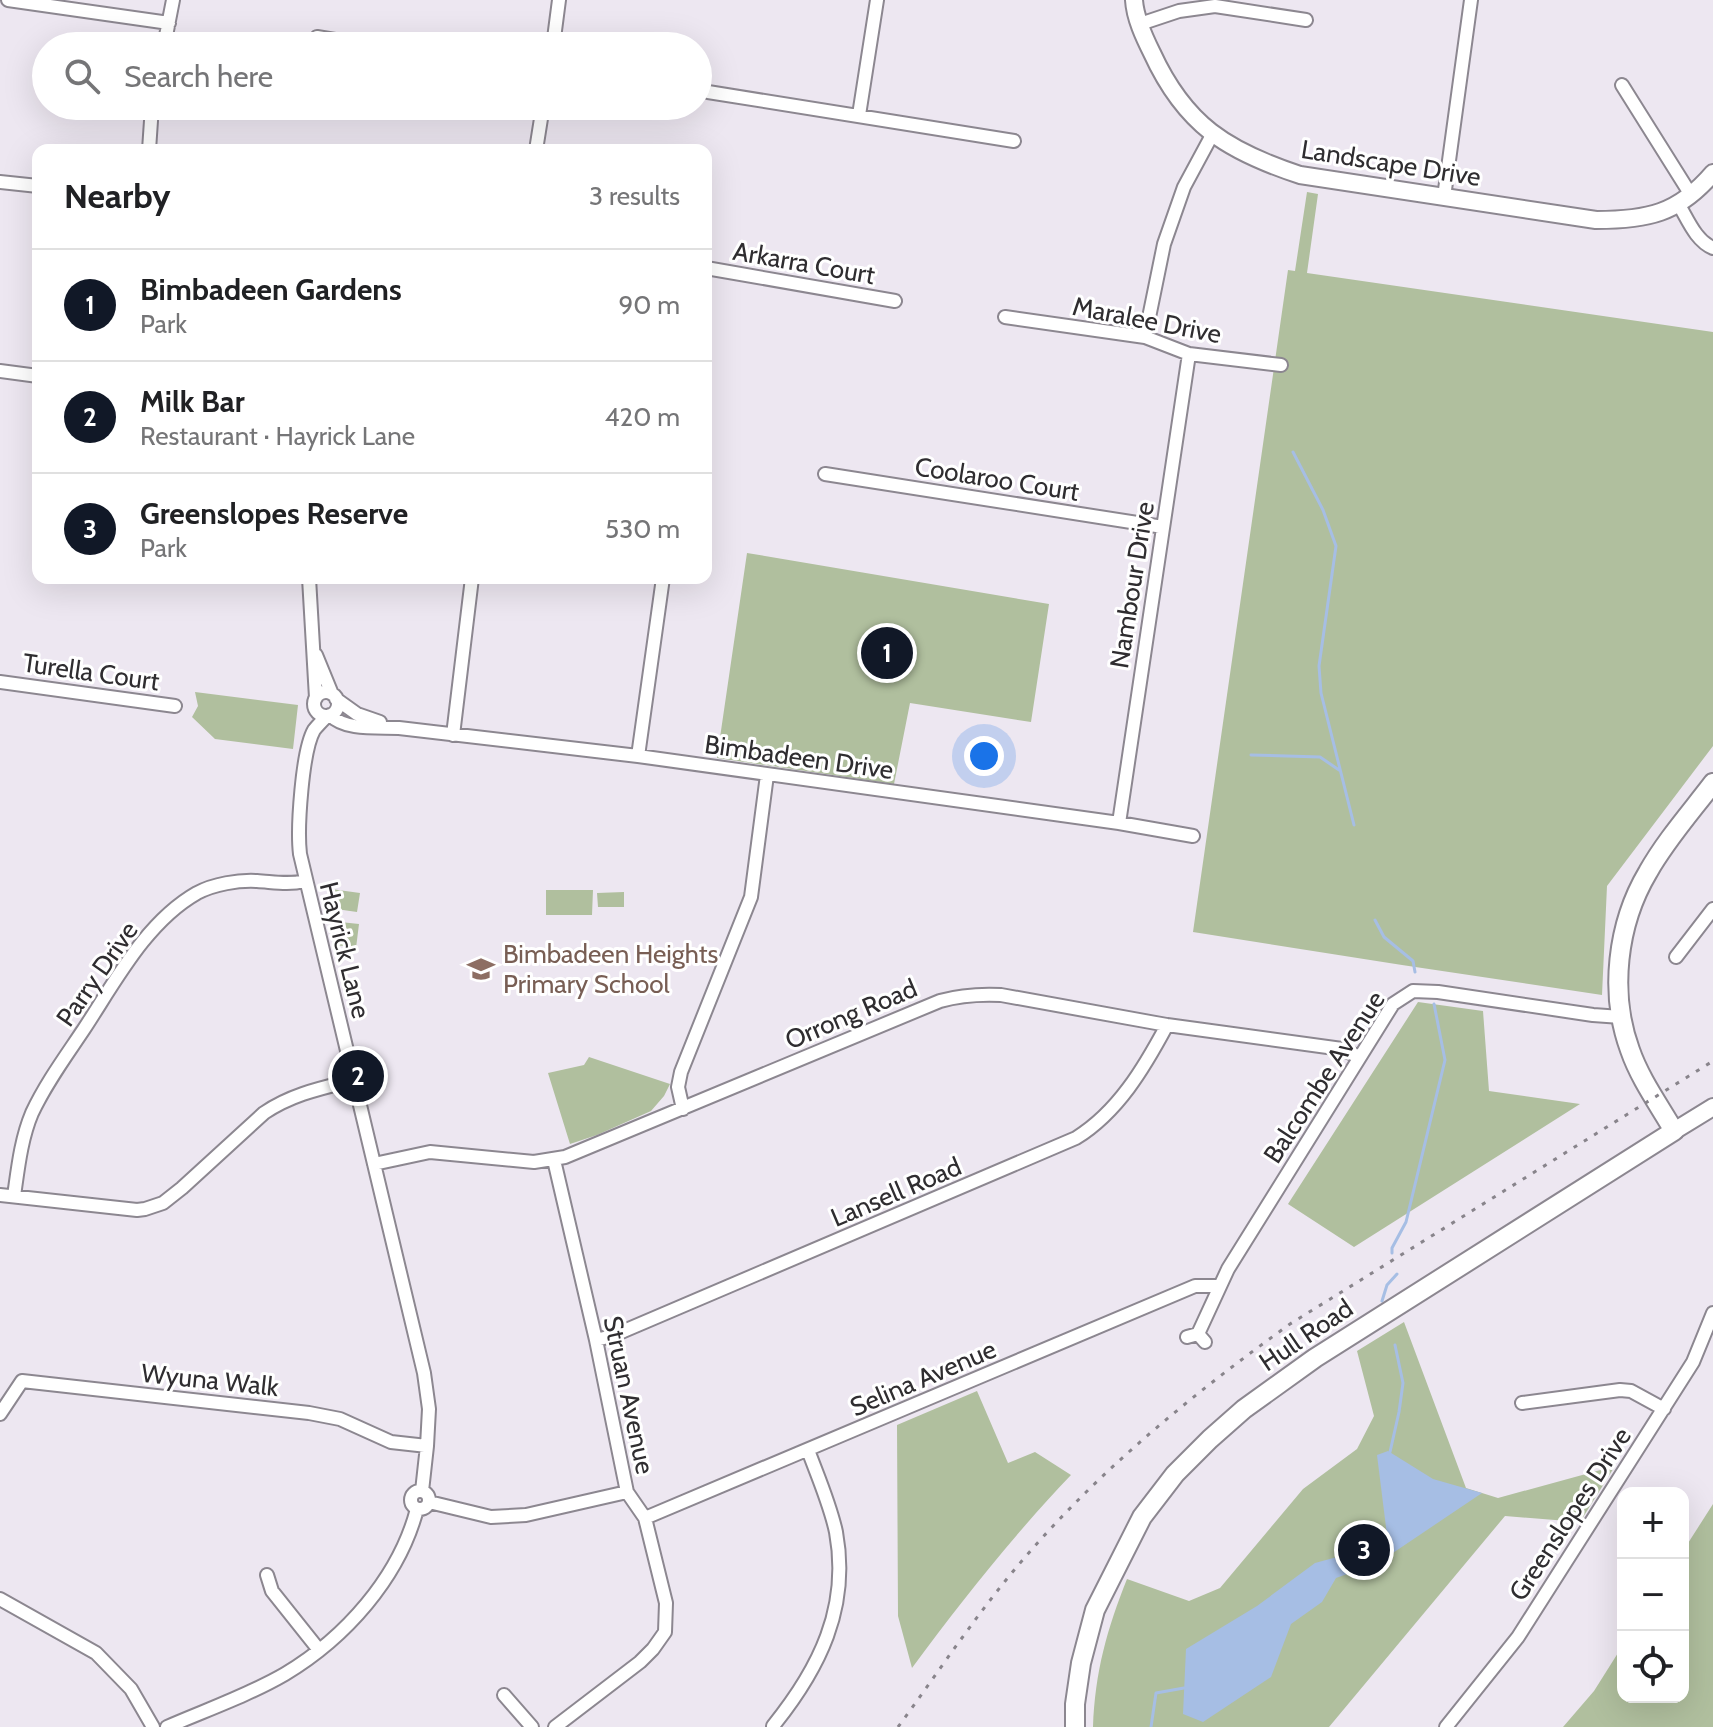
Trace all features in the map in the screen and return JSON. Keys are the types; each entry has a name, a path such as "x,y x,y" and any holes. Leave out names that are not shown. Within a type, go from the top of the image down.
{"main road":[{"path":"1674,1131 1628,1045 1621,1017 1621,949 1635,897 1648,872 1713,783"},
{"name":"Hull Road","path":"1075,1727 1081,1663 1095,1610 1142,1517 1175,1474 1210,1439 1244,1409 1315,1358 1674,1131"}],"street":[{"path":"8,0 169,23"},
{"path":"167,32 173,0"},
{"path":"555,32 559,0"},
{"path":"859,115 877,0"},
{"name":"Landscape Drive","path":"1134,0 1140,24 1160,71 1181,102 1212,135 1264,164 1300,175 1596,220 1627,220 1658,214 1685,200 1713,173"},
{"path":"1444,197 1471,0"},
{"path":"1140,24 1179,11 1215,6 1306,20"},
{"path":"1622,85 1685,200 1696,235 1713,248"},
{"path":"712,93 1014,141"},
{"path":"149,144 151,120"},
{"path":"537,144 541,120"},
{"path":"1145,337 1164,244 1184,187 1212,135"},
{"path":"0,182 32,185"},
{"name":"Arkarra Court","path":"712,269 895,301"},
{"name":"Maralee Drive","path":"1005,317 1145,337 1189,354 1281,365"},
{"name":"Nambour Drive","path":"1119,823 1189,354"},
{"path":"0,371 32,375"},
{"name":"Coolaroo Court","path":"825,474 1163,527"},
{"name":"Hayrick Lane","path":"167,1727 285,1674 345,1627 366,1605 403,1547 422,1501 429,1409 424,1373 300,854 298,834 307,755 306,731 315,702 309,584"},
{"path":"453,735 471,584"},
{"path":"638,756 662,584"},
{"name":"Hayrick Lane","path":"314,648 334,697"},
{"name":"Turella Court","path":"0,682 175,706"},
{"path":"323,693 334,697 337,707 328,716 318,713 315,702 323,693"},
{"name":"Bimbadeen Drive","path":"334,697 364,717 399,728"},
{"name":"Bimbadeen Drive","path":"328,716 362,726 638,756 1193,836"},
{"name":"Hayrick Lane","path":"307,755 315,729 328,716"},
{"path":"683,1109 678,1087 681,1072 751,897 767,775"},
{"name":"Parry Drive","path":"14,1196 21,1149 32,1114 46,1086 134,952 158,925 197,893 217,885 305,881"},
{"path":"1676,957 1713,909"},
{"name":"Balcombe Avenue","path":"1197,1338 1228,1269 1393,1004 1413,991 1438,992 1621,1017"},
{"name":"Orrong Road","path":"374,1164 438,1152 534,1162 576,1154 958,996 1001,995 1167,1025 1342,1049 1359,1057"},
{"name":"Lansell Road","path":"596,1340 612,1336 1076,1138 1096,1126 1112,1110 1167,1025"},
{"path":"0,1195 124,1210 153,1207 182,1188 275,1105 304,1092 354,1080"},
{"name":"Hull Road","path":"1674,1131 1712,1110"},
{"name":"Struan Avenue","path":"554,1160 627,1492 645,1518 666,1603 665,1632 653,1649 555,1727"},
{"name":"Selina Avenue","path":"645,1518 1195,1286 1220,1286"},
{"name":"Greenslopes Drive","path":"1446,1727 1518,1637 1693,1362 1713,1313"},
{"name":"Wyuna Walk","path":"0,1414 22,1381 309,1413 340,1419 391,1442 427,1446"},
{"path":"1522,1403 1620,1390 1631,1391 1664,1409"},
{"path":"773,1726 797,1697 813,1669 827,1639 837,1596 840,1569 836,1533 808,1450"},
{"path":"422,1501 503,1517 526,1515 627,1492"},
{"path":"267,1575 272,1591 319,1650"},
{"path":"0,1599 96,1653 131,1689 153,1727"},
{"path":"504,1695 532,1727"}],"green space":[{"path":"1307,192 1318,194 1307,273 1713,332 1713,746 1607,886 1602,995 1193,932 1288,270 1295,271"},
{"path":"747,553 1049,604 1031,722 910,703 894,784 717,758"},
{"path":"195,692 298,705 293,749 215,739 192,717 198,706"},
{"path":"331,889 360,893 357,912 329,908"},
{"path":"546,890 593,890 592,915 546,915"},
{"path":"624,892 624,907 598,907 597,893"},
{"path":"340,922 359,924 356,948 336,945"},
{"path":"1418,1002 1483,1011 1489,1091 1580,1104 1354,1247 1288,1204"},
{"path":"589,1057 670,1084 651,1111 570,1144 548,1073 584,1065"},
{"path":"1404,1322 1466,1488 1498,1498 1615,1466 1580,1522 1505,1516 1329,1727 1093,1727 1103,1651 1127,1579 1189,1601 1220,1588 1303,1489 1357,1449 1374,1416 1357,1351"},
{"path":"977,1391 1008,1463 1035,1452 1071,1475 988,1569 912,1668 898,1616 897,1425"},
{"path":"1713,1504 1713,1727 1563,1727 1594,1691 1617,1655 1617,1703 1689,1703 1689,1542"}],"water":[{"path":"1388,1451 1433,1479 1482,1493 1378,1563 1336,1578 1322,1602 1291,1624 1271,1677 1203,1722 1183,1714 1186,1649 1257,1606 1315,1563 1370,1548 1387,1535 1377,1455"}],"waterway":[{"path":"1293,452 1323,510 1336,546 1319,666 1321,693 1354,825"},
{"path":"1251,755 1320,757 1339,770"},
{"path":"1375,920 1384,937 1413,961 1415,972"},
{"path":"1392,1253 1406,1222 1445,1060 1434,1004"},
{"path":"1382,1301 1387,1285 1397,1274"},
{"path":"1390,1452 1403,1383 1395,1345"},
{"path":"1151,1727 1156,1693 1184,1688"}],"railway":[{"path":"898,1727 978,1616 1037,1543 1104,1475 1176,1412 1290,1324 1713,1061"}],"place":[{"name":"Bimbadeen Gardens","path":"887,653"},
{"name":"Bimbadeen Heights Primary School","path":"481,969"},
{"name":"Milk Bar","path":"358,1076"},
{"name":"Greenslopes Reserve","path":"1364,1550"}]}
